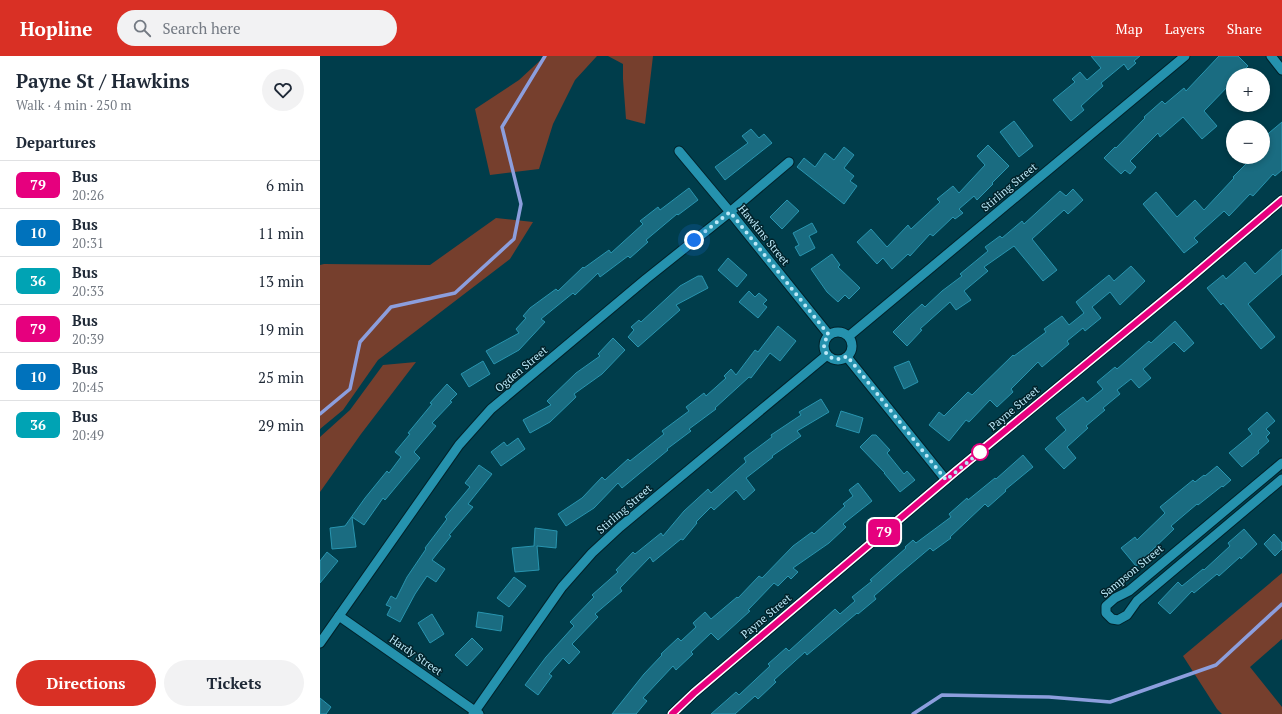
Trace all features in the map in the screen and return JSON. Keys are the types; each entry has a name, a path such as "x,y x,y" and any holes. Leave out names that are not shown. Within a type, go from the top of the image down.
{"street":[{"name":"Stirling Street","path":"849,336 1185,56"},
{"path":"1271,56 1282,70"},
{"name":"Hawkins Street","path":"679,151 829,335"},
{"name":"Ogden Street","path":"320,643 459,445 491,409 789,162"},
{"name":"Payne Street","path":"672,714 694,693 946,480 1282,200"},
{"path":"837,331 849,336 852,349 843,359 834,359 827,355 824,347 826,338 829,335 837,331"},
{"name":"Stirling Street","path":"476,713 562,587 592,553 626,522 827,355"},
{"path":"847,356 946,480"},
{"name":"Sampson Street","path":"1282,463 1129,591 1115,598 1106,606 1106,613 1112,618 1118,620 1127,615 1137,601 1282,479"},
{"name":"Hardy Street","path":"339,616 476,713"}],"shaded area":[{"path":"545,56 597,56 575,80 553,124 539,169 490,175 475,109 519,80"},
{"path":"608,56 653,56 645,124 626,119 623,64"},
{"path":"496,218 533,222 510,259 378,360 343,410 320,429 320,265 430,265"},
{"path":"416,362 361,434 320,492 320,437 350,410 383,365"},
{"path":"1282,573 1282,639 1250,667 1282,707 1282,714 1222,714 1217,709 1183,656"}],"building":[{"path":"1091,56 1140,56 1134,61 1136,63 1128,70 1124,64 1101,83 1103,86 1081,106 1084,110 1071,121 1053,100 1075,82 1072,79 1080,72 1087,80 1101,68"},
{"path":"1219,56 1238,56 1248,66 1246,68 1226,68 1226,88 1204,111 1217,126 1202,139 1183,117 1160,137 1158,133 1130,161 1136,167 1130,174 1125,170 1121,174 1104,158 1115,147 1116,148 1145,118 1144,117 1162,101 1165,104 1184,88 1186,91"},
{"path":"1014,121 1033,146 1019,157 1000,132"},
{"path":"1282,122 1282,170 1275,176 1273,174 1253,196 1250,194 1229,216 1224,211 1194,238 1198,242 1184,253 1143,204 1156,192 1177,217 1195,200 1204,210 1246,164 1270,164 1270,132"},
{"path":"751,129 759,138 764,134 772,143 725,180 715,167 748,143 742,136"},
{"path":"988,145 1009,166 977,200 974,196 959,209 963,213 955,219 953,217 933,236 930,234 910,256 908,254 892,269 883,258 877,264 857,242 871,229 887,247 908,225 911,229 940,202 937,199 953,186 959,193 985,165 977,156"},
{"path":"844,147 854,155 844,168 854,176 850,181 857,186 844,204 797,167 804,158 815,167 825,153 834,160"},
{"path":"689,188 698,200 678,215 677,214 646,240 648,242 630,258 628,256 600,277 598,273 575,295 573,293 541,319 545,322 519,350 494,364 486,351 519,333 516,329 526,318 523,316 530,308 556,289 558,291 583,267 584,268 609,250 611,253 643,224 640,221 658,207 660,210"},
{"path":"1073,189 1083,200 1068,214 1064,210 1032,239 1057,270 1043,281 1014,246 984,267 988,271 964,291 971,300 956,310 950,302 920,329 922,330 907,346 893,332 922,304 925,307 942,291 962,276 960,274 988,251 985,247 1000,236 1002,238 1022,221 1024,224 1060,191 1066,196"},
{"path":"787,200 799,211 782,229 770,217"},
{"path":"812,223 817,232 809,236 815,248 800,256 795,247 799,245 793,233"},
{"path":"1282,249 1282,274 1248,304 1275,337 1261,349 1223,303 1221,305 1207,288 1223,275 1226,279 1245,262 1255,274"},
{"path":"832,254 840,265 838,267 860,288 849,299 845,295 838,302 827,292 811,269"},
{"path":"728,258 747,275 737,287 718,270"},
{"path":"1131,266 1145,281 1120,305 1110,292 1092,307 1101,318 1085,331 1083,328 1067,341 1069,344 1042,367 1038,362 1011,389 1013,392 997,407 990,400 969,422 966,420 949,441 929,425 939,412 944,416 968,392 972,395 1013,355 1014,356 1046,332 1044,329 1062,316 1069,325 1084,313 1076,302 1109,275 1114,281"},
{"path":"698,276 702,276 708,288 676,305 680,310 638,347 628,337 634,330 631,327 639,320 641,322 680,286"},
{"path":"749,291 755,297 759,293 767,300 763,304 767,307 758,318 739,302"},
{"path":"1175,321 1194,343 1184,352 1174,342 1143,369 1151,378 1139,388 1131,379 1117,390 1120,394 1103,408 1105,410 1086,426 1088,428 1067,447 1076,458 1064,469 1045,449 1066,430 1056,418 1083,397 1087,402 1103,389 1097,382 1115,367 1117,369 1149,341 1151,343"},
{"path":"778,326 796,341 780,361 770,353 751,378 749,377 715,408 716,409 689,429 691,431 667,449 668,450 622,488 618,483 594,508 566,526 558,514 582,498 602,477 605,480 628,459 630,461 664,434 662,431 689,411 686,407 704,393 706,396 726,378 724,376 731,369 736,375 755,350 758,352"},
{"path":"613,338 625,350 602,374 574,394 576,397 550,422 530,433 523,420 551,405 547,401 576,373 600,356 598,354"},
{"path":"483,361 490,374 469,387 461,374"},
{"path":"909,361 918,382 904,389 894,367"},
{"path":"447,384 457,394 450,401 452,402 432,423 436,426 414,452 420,458 385,500 383,498 364,525 352,517 356,547 332,549 330,528 345,526 387,471 389,473 401,457 395,452 410,434 408,433 432,404 430,403"},
{"path":"821,399 829,412 797,431 801,436 772,456 773,457 746,478 755,490 744,500 736,490 714,510 711,507 696,522 697,523 683,540 681,539 653,562 650,557 620,588 622,591 595,614 598,617 572,644 580,652 569,664 563,658 549,674 552,676 538,695 525,685 546,657 574,626 570,622 594,597 592,595 618,572 616,570 633,552 635,554 661,533 663,536 684,511 708,489 711,493 746,462 744,458 772,437 771,435 801,415 799,412"},
{"path":"841,411 863,418 859,433 836,426"},
{"path":"1267,412 1275,421 1266,429 1270,433 1266,437 1269,441 1258,451 1259,453 1242,467 1229,453 1252,434 1248,429"},
{"path":"872,435 876,435 890,450 887,453 904,474 907,471 915,480 900,492 885,473 860,447"},
{"path":"518,438 525,449 501,466 491,452 504,442 507,446"},
{"path":"1023,455 1033,467 1005,490 1006,491 988,507 985,504 950,537 951,538 933,551 930,548 874,596 876,599 858,614 857,613 807,655 805,652 774,680 776,682 758,699 755,696 735,714 711,714 736,692 739,695 770,666 768,664 786,648 789,651 835,609 840,614 855,601 852,597 872,581 870,580 913,540 916,543 951,517 949,514 967,498 968,500 995,478 996,479"},
{"path":"479,465 492,474 468,504 473,507 449,535 451,536 432,560 445,569 436,582 427,576 415,594 400,622 387,615 391,607 386,605 391,596 396,599 407,577 426,549 425,548 447,519 445,517 470,487 465,483"},
{"path":"1217,466 1231,480 1198,505 1197,504 1171,526 1174,529 1149,553 1150,555 1136,566 1121,548 1135,537 1137,540 1165,513 1160,507 1193,480 1195,482"},
{"path":"858,483 872,501 843,524 846,527 829,543 793,568 798,572 791,579 788,576 778,586 774,583 748,610 750,611 718,640 711,633 691,652 693,654 676,670 673,666 643,698 647,701 636,714 612,714 644,674 662,655 661,654 678,638 681,641 696,627 693,623 705,612 711,619 737,597 738,598 759,576 762,578 793,546 812,532 814,534 845,506 843,504 853,496 849,490"},
{"path":"535,528 557,531 556,548 537,546 539,570 515,572 512,548 534,546"},
{"path":"1244,529 1257,544 1241,559 1240,557 1219,576 1217,574 1194,593 1192,591 1170,614 1158,603 1178,582 1182,586 1203,569 1204,570 1230,546 1228,543"},
{"path":"1274,534 1282,543 1282,549 1275,556 1264,544"},
{"path":"327,552 338,561 320,583 320,561"},
{"path":"514,577 526,586 509,607 497,598"},
{"path":"478,612 503,616 501,631 476,627"},
{"path":"432,614 444,634 430,643 418,623"},
{"path":"472,638 483,649 467,666 455,655"},
{"path":"320,698 331,707 326,714 320,714"}],"waterway":[{"path":"320,414 350,389 360,342 391,307 455,293 514,239 521,204 502,127 545,56"},
{"path":"913,714 942,695 1049,697 1110,702 1216,665 1282,604"}],"bus line":[{"name":"79","path":"672,714 694,693 955,472 1182,285 1282,200"}],"route":[{"path":"694,240 730,212 829,335 824,342 827,355 830,358 839,360 847,356 946,480 980,452"}]}
